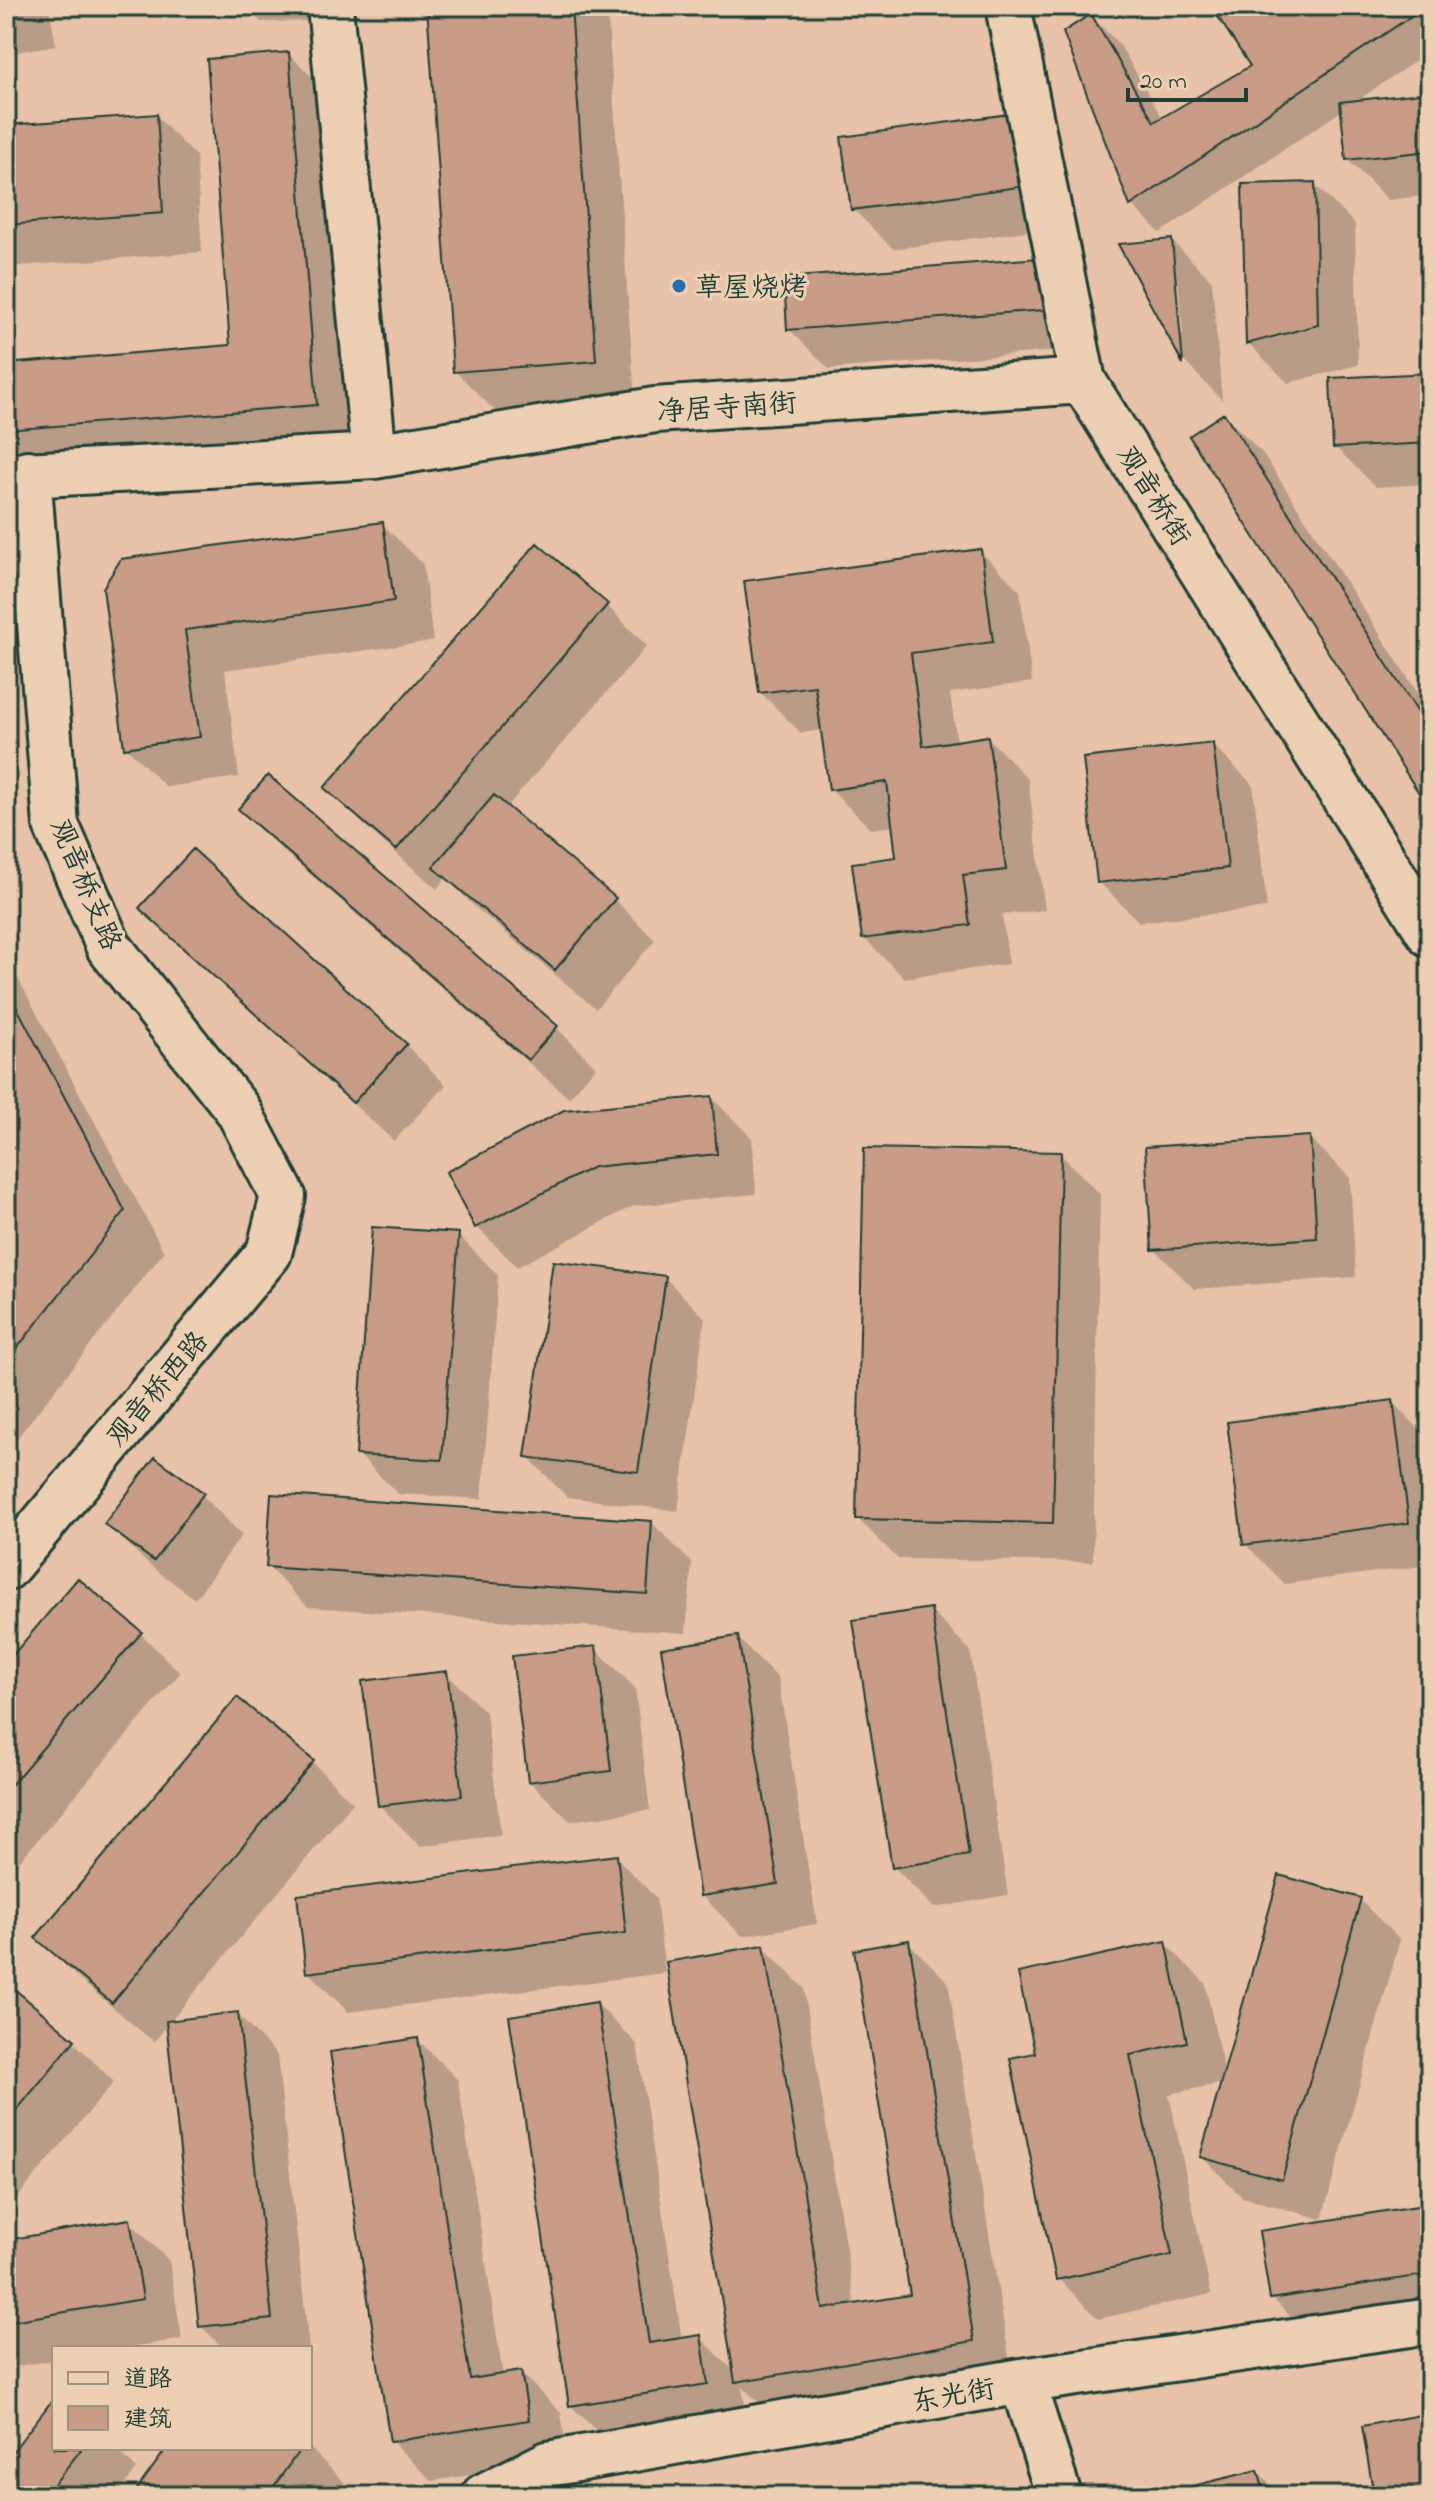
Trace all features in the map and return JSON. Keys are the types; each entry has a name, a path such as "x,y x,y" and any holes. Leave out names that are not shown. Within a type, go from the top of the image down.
{"street":[{"path":"330,6 374,456"},
{"name":"观音桥街","path":"1008,6 1083,381 1430,934"},
{"name":"净居寺南街","path":"17,474 374,456 655,410 1083,381"},
{"name":"观音桥支路","path":"17,474 56,825 109,947 238,1110 283,1196"},
{"name":"观音桥西路","path":"6,1568 269,1253 283,1196"},
{"name":"东光街","path":"484,2496 548,2464 1022,2381 1430,2321"},
{"path":"1022,2381 1059,2496"}],"building":[{"path":"427,6 571,6 596,361 453,372"},
{"path":"1211,6 1426,6 1130,206 1063,32 1091,14 1154,122 1250,66"},
{"path":"289,52 317,405 6,430 6,364 230,345 207,59"},
{"path":"1430,92 1430,151 1346,160 1340,102"},
{"path":"157,114 163,213 6,225 6,125"},
{"path":"1009,114 1019,187 851,210 841,137"},
{"path":"1315,182 1318,325 1246,344 1242,184"},
{"path":"1424,234 1430,234 1430,302 1428,302"},
{"path":"1172,239 1183,364 1118,244"},
{"path":"1040,258 1044,310 787,330 784,278"},
{"path":"1430,373 1430,443 1333,448 1330,378"},
{"path":"1224,413 1430,731 1430,810 1189,436"},
{"path":"383,522 394,601 185,630 200,737 124,748 103,588 121,559"},
{"path":"537,543 608,604 396,850 324,788"},
{"path":"1430,543 1430,614 1425,614 1420,544"},
{"path":"981,549 993,642 911,653 923,746 988,736 1006,870 963,875 970,925 862,939 852,863 896,857 887,782 829,790 815,686 759,693 744,581"},
{"path":"1213,743 1228,868 1097,883 1083,758"},
{"path":"268,775 558,1026 528,1060 238,809"},
{"path":"494,795 616,898 555,970 433,867"},
{"path":"193,849 407,1044 353,1103 139,908"},
{"path":"6,987 125,1211 6,1362"},
{"path":"712,1096 717,1154 593,1167 475,1228 446,1172 564,1110"},
{"path":"1310,1136 1317,1238 1152,1250 1145,1147"},
{"path":"864,1148 1061,1152 1053,1523 856,1519"},
{"path":"372,1227 459,1233 442,1460 356,1455"},
{"path":"553,1261 666,1276 638,1472 525,1457"},
{"path":"1393,1400 1409,1523 1243,1545 1227,1422"},
{"path":"155,1457 204,1493 154,1561 104,1524"},
{"path":"271,1494 652,1521 647,1594 266,1567"},
{"path":"78,1578 142,1632 6,1791 6,1663"},
{"path":"931,1608 969,1855 892,1868 853,1620"},
{"path":"738,1636 778,1884 700,1896 661,1648"},
{"path":"596,1646 611,1771 528,1782 512,1656"},
{"path":"447,1671 462,1796 378,1806 362,1681"},
{"path":"237,1697 314,1761 112,2003 35,1938"},
{"path":"617,1855 626,1933 306,1973 297,1895"},
{"path":"1279,1875 1361,1898 1282,2180 1200,2157"},
{"path":"909,1940 974,2341 735,2382 666,1962 764,1945 823,2309 910,2295 854,1950"},
{"path":"1166,1941 1187,2042 1130,2055 1172,2255 1056,2280 1010,2058 1035,2053 1018,1973"},
{"path":"6,1982 75,2040 6,2123"},
{"path":"597,2002 649,2343 701,2335 708,2384 569,2406 509,2016"},
{"path":"238,2012 272,2319 199,2327 166,2021"},
{"path":"418,2038 470,2379 521,2371 529,2420 390,2442 330,2052"},
{"path":"1430,2204 1430,2274 1270,2299 1259,2231"},
{"path":"130,2219 143,2299 6,2322 6,2240"},
{"path":"52,2401 52,2450 80,2450 45,2496 6,2496 6,2460"},
{"path":"1430,2413 1430,2496 1374,2496 1362,2426"},
{"path":"166,2450 300,2450 267,2496 132,2496"},
{"path":"1258,2470 1265,2496 1160,2494"}],"place":[{"name":"草屋烧烤","path":"679,286"}]}
